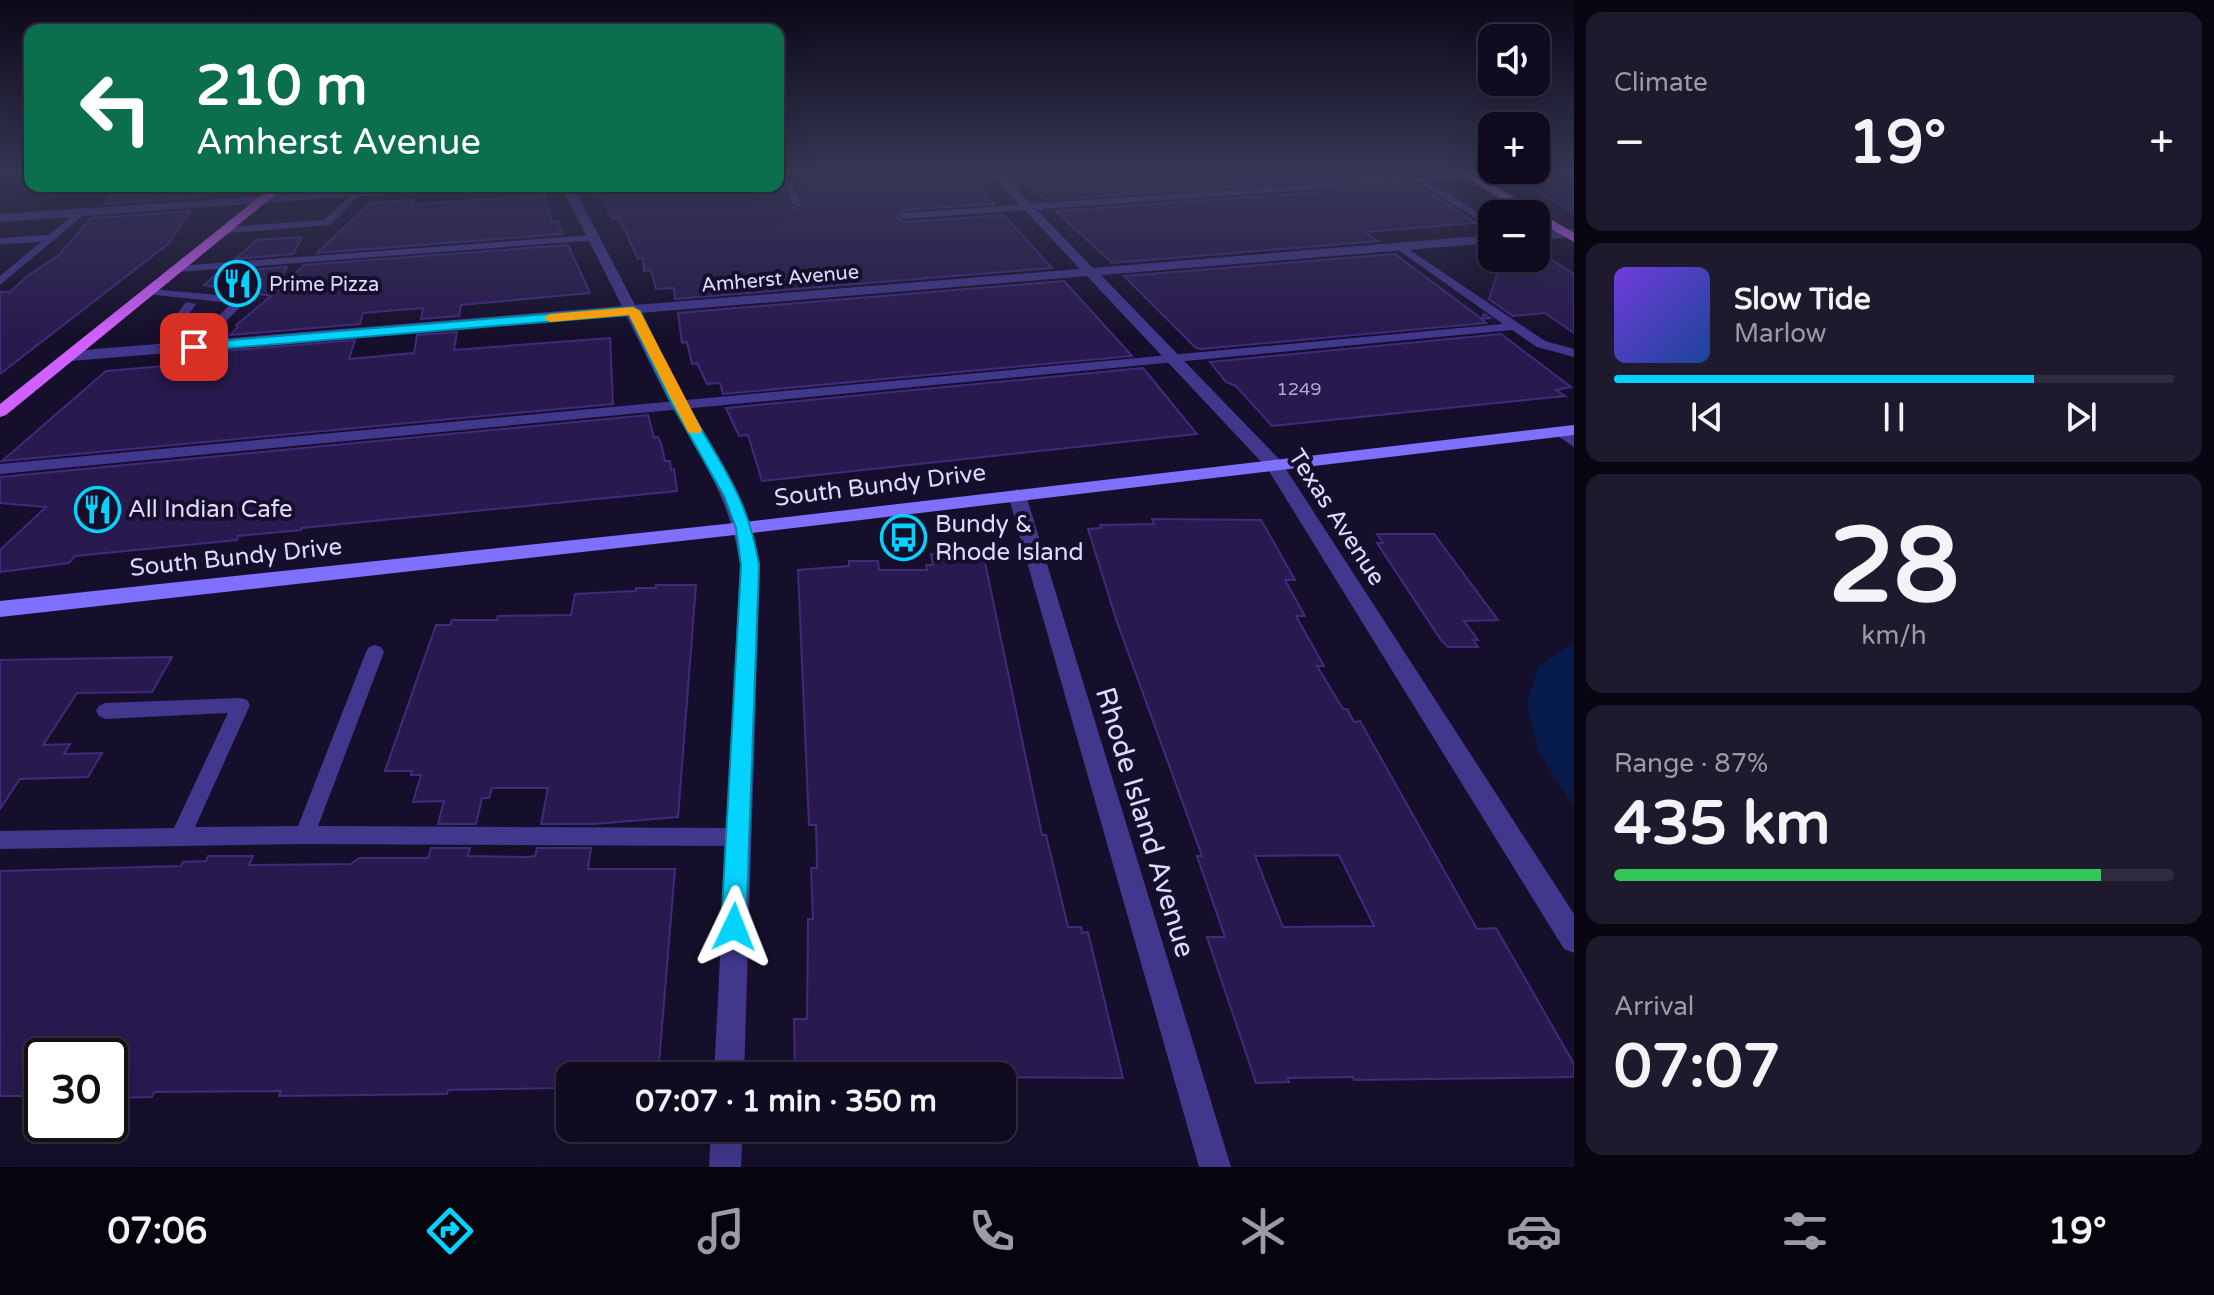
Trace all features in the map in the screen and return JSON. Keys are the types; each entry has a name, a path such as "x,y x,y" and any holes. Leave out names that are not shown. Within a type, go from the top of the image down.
{"main road":[{"path":"0,412 230,227"},
{"name":"South Bundy Drive","path":"0,609 744,528 1274,464 1569,435"}],"street":[{"path":"588,227 679,404 732,496 744,528 750,565 729,1062"},
{"name":"Texas Avenue","path":"1047,227 1274,464 1574,939"},
{"path":"1550,236 1572,235"},
{"name":"Amherst Avenue","path":"71,356 1478,240"},
{"name":"Rhode Island Avenue","path":"1017,495 1215,1167"},
{"path":"725,1167 726,1142"}],"lane":[{"path":"0,282 64,227"},
{"path":"227,230 263,227"},
{"path":"0,241 52,238"},
{"path":"178,269 593,238"},
{"path":"1401,247 1541,344 1574,353"},
{"path":"150,292 241,300 211,325 194,347"},
{"path":"211,298 197,311 200,318 211,325"},
{"path":"190,304 183,314 184,319 192,326 211,325"},
{"path":"0,469 1514,326"},
{"path":"1541,344 1545,352 1574,365"},
{"path":"304,835 375,652"},
{"path":"105,711 241,705 180,837"},
{"path":"0,840 304,835 737,837"}],"water":[{"path":"1574,642 1574,806 1538,751 1527,702 1539,666"}],"building":[{"path":"83,227 180,227 168,244 0,374 0,292 10,292 59,255"},
{"path":"344,227 560,227 562,234 317,253"},
{"path":"623,227 1015,227 1052,268 675,299 674,288 656,289 651,270 644,271 643,258 638,259"},
{"path":"1074,227 1421,227 1365,232 1378,241 1112,263"},
{"path":"302,237 293,254 235,259 257,240"},
{"path":"568,245 590,293 461,305 459,316 421,319 423,308 363,313 360,324 230,335 238,327 236,325 304,265"},
{"path":"1395,254 1486,323 1201,349 1196,348 1124,276"},
{"path":"1550,259 1574,274 1574,333 1545,313 1513,316 1489,299 1498,272 1550,272"},
{"path":"287,267 271,296 204,285 219,272"},
{"path":"1064,281 1132,356 723,394 720,383 707,384 697,363 692,364 687,342 682,343 678,313"},
{"path":"457,332 454,350 610,338 613,404 2,461 106,371 200,363 211,352 355,340 349,359 414,353 417,335"},
{"path":"1501,334 1571,387 1556,390 1565,396 1272,426 1236,386 1226,382 1210,362"},
{"path":"1143,368 1197,434 762,481 748,435 739,436 726,408"},
{"path":"648,415 654,438 658,437 661,443 665,461 670,461 671,470 674,469 677,491 302,528 238,536 237,540 75,556 69,563 0,572 0,550 46,507 0,503 0,477"},
{"path":"1152,519 1261,520 1295,580 1285,580 1305,616 1296,616 1324,666 1317,666 1343,709 1347,709 1354,722 1360,721 1477,929 1496,928 1574,1064 1574,1077 1287,1078 1289,1082 1256,1083 1207,937 1225,937 1197,856 1202,856 1116,619 1088,529 1101,528 1100,525 1154,524","holes":["1339,855 1374,926 1283,927 1255,856"]},
{"path":"1377,534 1434,534 1498,620 1464,621 1478,640 1473,640 1478,647 1448,647 1441,640 1377,543 1383,543"},
{"path":"983,553 1042,835 1046,835 1068,927 1081,927 1082,933 1088,932 1123,1078 1016,1077 1016,1062 795,1062 794,1019 807,1019 808,919 813,919 811,868 817,868 816,825 809,825 798,570 849,566 849,561 878,561 879,570 927,570 926,565 933,565 931,554"},
{"path":"656,585 696,585 678,817 594,824 541,824 548,788 492,788 489,798 482,798 476,824 438,824 444,801 413,802 421,775 411,775 412,771 385,771 436,625 450,625 452,620 497,620 498,616 571,615 575,594 635,591 636,588 656,588"},
{"path":"172,657 152,692 77,693 43,745 70,744 64,754 102,753 88,777 20,779 0,809 0,660"},
{"path":"431,848 470,848 468,856 527,857 535,856 537,848 591,848 588,869 675,869 659,1062 556,1062 556,1088 448,1090 447,1094 279,1096 281,1091 154,1092 152,1097 128,1098 128,1038 24,1038 24,1096 0,1096 0,871 181,866 183,862 206,861 208,856 253,856 249,865 351,864 359,858 428,858"}],"slow traffic":[{"path":"550,318 633,311 694,430"}],"place":[{"name":"Prime Pizza","path":"238,284"},
{"name":"All Indian Cafe","path":"97,509"},
{"name":"Bundy & Rhode Island","path":"904,538"}],"route":[{"path":"194,347 633,311 679,404 732,496 744,528 750,565 734,927"}]}
